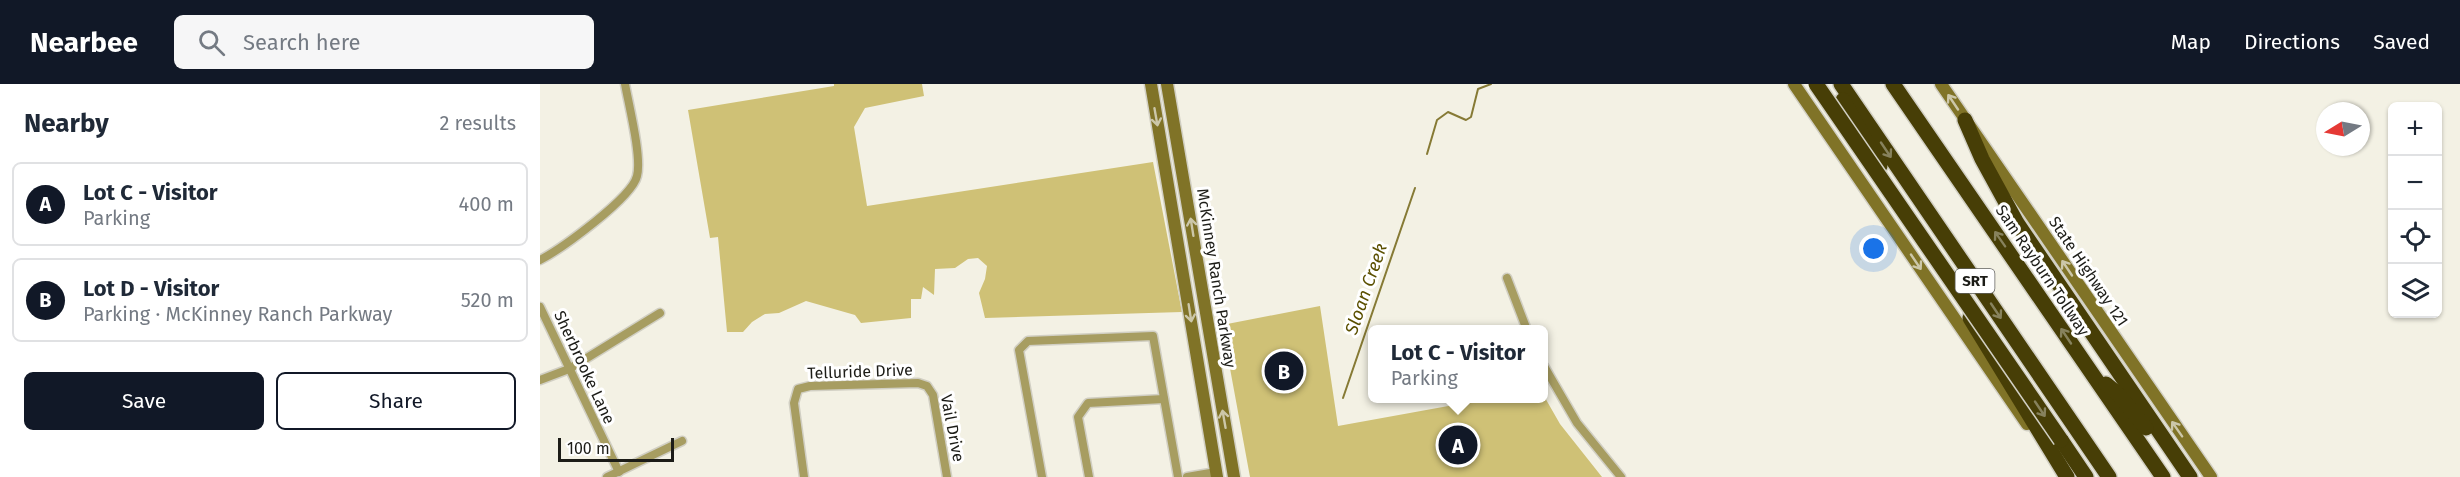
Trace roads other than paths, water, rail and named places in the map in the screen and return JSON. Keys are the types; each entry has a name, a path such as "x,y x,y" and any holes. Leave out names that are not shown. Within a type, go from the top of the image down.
{"highway":[{"path":"1816,84 2086,477"},
{"path":"1835,84 1846,109 2065,477"},
{"name":"SRT","path":"1841,84 2109,477"},
{"name":"Sam Rayburn Tollway","path":"1893,84 2163,477"},
{"path":"1965,120 1982,159 2017,223 2188,477"},
{"path":"2088,368 2118,394 2188,477"}],"main road":[{"name":"McKinney Ranch Parkway","path":"1151,84 1217,474"},
{"name":"McKinney Ranch Parkway","path":"1167,84 1234,477"},
{"path":"1794,84 2065,477"},
{"name":"State Highway 121","path":"1941,84 2211,477"}],"street":[{"path":"540,260 567,243 623,197 634,184 638,166 625,84"},
{"path":"1507,278 1525,325"},
{"name":"Sherbrooke Lane","path":"540,307 619,472"},
{"path":"540,380 569,369 660,313"},
{"path":"1042,477 1019,350 1028,341 1153,336 1178,477"},
{"path":"1548,373 1577,423 1621,477"},
{"name":"Telluride Drive","path":"804,477 794,403 795,392 803,387 818,385 918,383 927,386"},
{"name":"Vail Drive","path":"927,386 933,395 947,477"},
{"path":"1089,477 1078,417 1088,403 1164,399"},
{"path":"607,477 682,441"},
{"path":"1187,477 1217,474"}],"waterway":[{"name":"Sloan Creek","path":"1427,154 1437,120 1448,112 1466,120 1471,117 1478,89 1491,84"},
{"name":"Sloan Creek","path":"1368,325 1415,188"},
{"name":"Sloan Creek","path":"1343,398 1368,325"}],"place":[{"name":"Lot D - Visitor","path":"1284,371"},
{"name":"Lot C - Visitor","path":"1458,445"}]}
